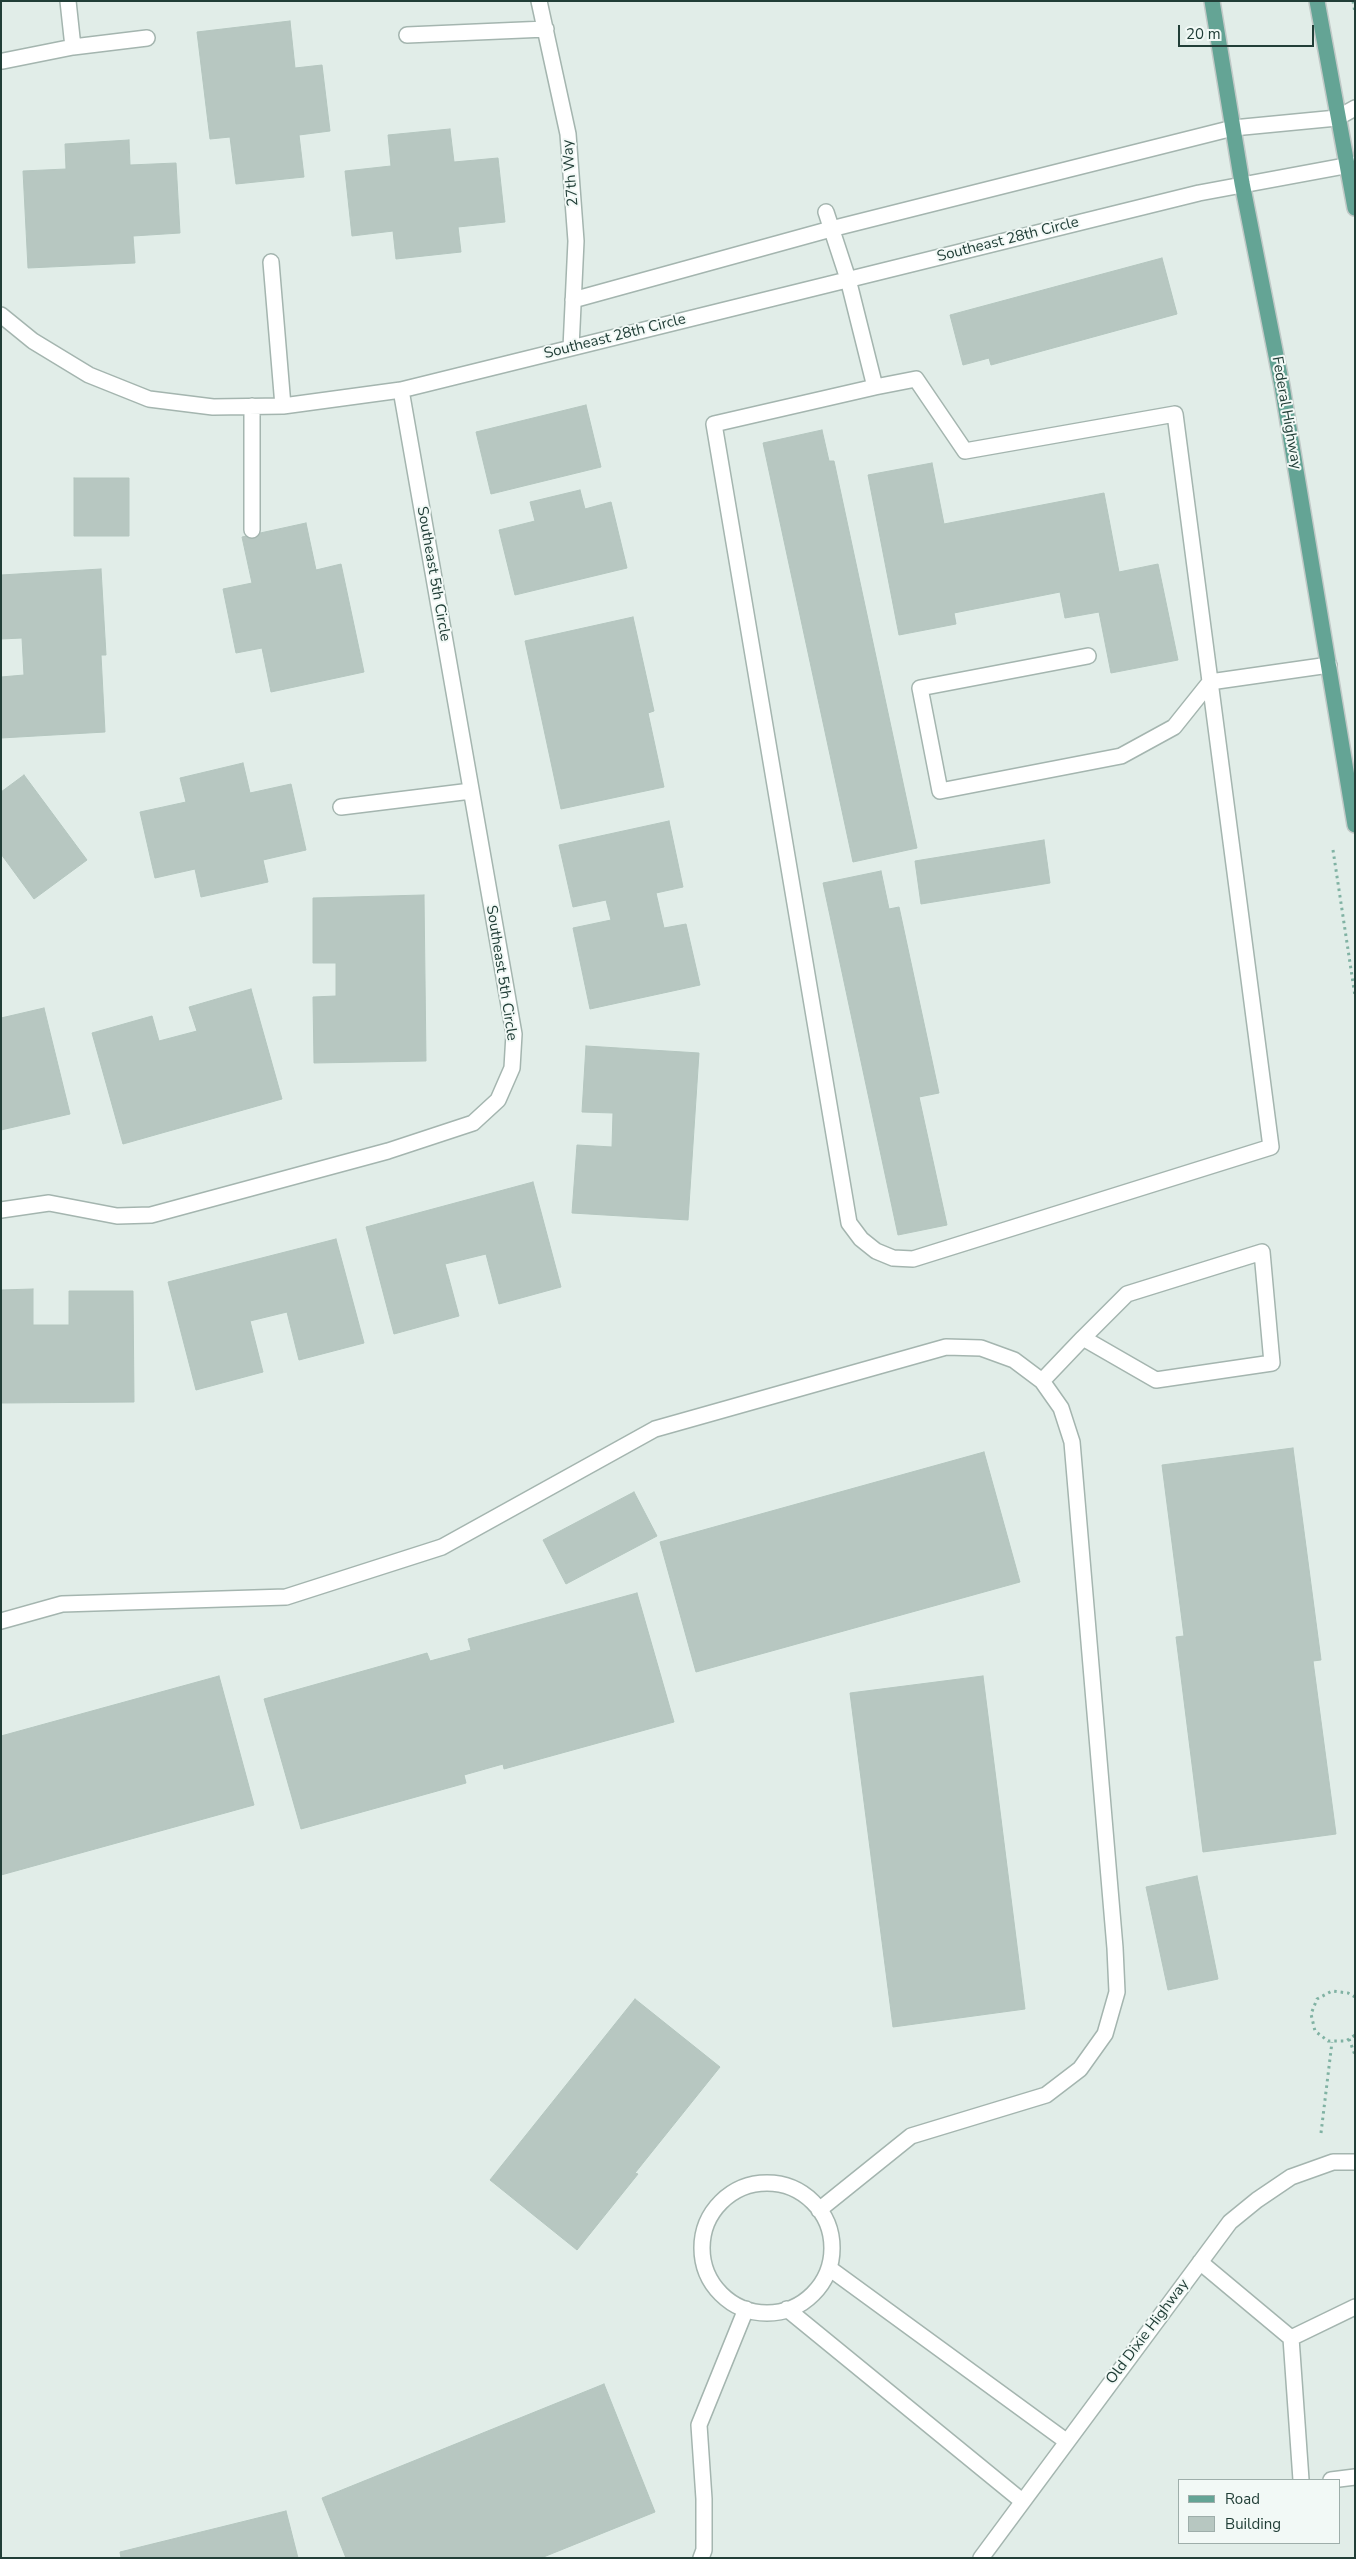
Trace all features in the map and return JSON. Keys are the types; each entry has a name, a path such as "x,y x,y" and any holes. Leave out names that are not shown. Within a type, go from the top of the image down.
{"main road":[{"name":"Federal Highway","path":"1212,1 1242,183 1282,386 1355,825"},
{"path":"1317,1 1337,118 1350,164 1355,208"}],"street":[{"path":"68,1 74,47"},
{"name":"27th Way","path":"539,1 568,134 576,241 571,348"},
{"path":"407,35 546,29"},
{"path":"3,60 74,47 147,38"},
{"path":"573,300 831,229 1233,128 1337,118 1355,108"},
{"name":"Southeast 28th Circle","path":"2,317 33,341 89,375 149,400 213,407 283,406 401,390 1242,183 1350,164"},
{"path":"826,212 848,279 875,387"},
{"path":"271,262 283,406"},
{"path":"916,379 965,451 1175,414 1271,1147 913,1259 893,1258 876,1251 861,1239 850,1224 714,424 875,387 916,379"},
{"name":"Southeast 5th Circle","path":"1,1210 49,1203 117,1216 151,1215 388,1151 473,1124 498,1100 512,1068 514,1034 401,390"},
{"path":"252,406 252,530"},
{"path":"1088,656 920,688 940,792 1121,756 1174,727 1210,682 1329,665"},
{"path":"341,808 471,791"},
{"path":"1042,1380 1083,1338 1127,1294 1262,1252 1272,1363 1156,1380 1083,1338"},
{"path":"1,1621 62,1604 286,1597 442,1548 656,1429 946,1347 981,1348 1014,1360 1042,1380 1061,1408 1072,1442 1115,1948 1117,1992 1105,2034 1080,2069 1046,2095 911,2136 819,2210"},
{"name":"Old Dixie Highway","path":"981,2558 1230,2222 1257,2200 1291,2177 1333,2162 1355,2162"},
{"path":"766,2183 787,2186 805,2195 819,2210 828,2228 831,2241 829,2268 819,2286 805,2300 787,2309 766,2312 746,2309 728,2300 714,2286 704,2268 701,2248 704,2228 714,2210 728,2196 747,2186 766,2183"},
{"path":"1200,2262 1291,2338 1301,2479"},
{"path":"829,2268 1066,2441"},
{"path":"1291,2338 1355,2307"},
{"path":"701,2558 704,2550 704,2499 698,2425 746,2309"},
{"path":"787,2309 1022,2501"},
{"path":"1339,2479 1355,2477"}],"path":[{"path":"1353,1 1355,13"},
{"path":"1355,1997 1348,1993 1332,1991 1317,1999 1313,2007 1311,2023 1321,2037 1332,2042 1349,2040 1355,2036"},
{"path":"1349,2040 1355,2055"},
{"path":"1316,2168 1332,2042"}],"building":[{"path":"290,21 295,68 322,65 330,131 299,135 304,177 236,184 230,137 210,139 197,32"},
{"path":"450,129 454,162 498,158 505,222 458,227 461,252 396,259 393,231 352,236 345,171 391,166 388,135"},
{"path":"129,140 130,165 176,163 180,233 133,236 135,263 28,268 23,171 66,169 65,144"},
{"path":"1162,258 1177,314 991,365 989,358 963,365 950,315"},
{"path":"586,405 601,467 491,494 476,432"},
{"path":"822,430 829,461 834,461 917,848 853,862 763,443"},
{"path":"932,463 944,524 1104,493 1119,572 1158,564 1178,660 1111,673 1099,612 1065,618 1060,592 954,613 956,624 899,635 868,475"},
{"path":"74,478 129,478 129,536 74,536"},
{"path":"580,490 585,509 611,502 627,568 515,595 499,530 535,521 530,502"},
{"path":"306,523 316,570 341,564 364,672 271,692 262,648 236,653 223,589 252,583 242,537"},
{"path":"101,569 106,655 101,655 105,732 1,738 1,677 24,675 22,638 1,639 1,575"},
{"path":"633,617 654,711 648,713 664,787 561,809 525,641"},
{"path":"243,763 250,793 291,784 306,850 263,860 268,882 201,897 195,869 155,878 140,812 186,802 180,778"},
{"path":"24,775 87,860 34,899 1,854 1,792"},
{"path":"669,821 683,887 656,893 664,928 686,924 700,985 590,1009 573,928 611,920 606,900 573,907 559,845"},
{"path":"1044,840 1050,883 921,904 915,861"},
{"path":"881,871 889,909 899,907 939,1093 919,1097 947,1225 898,1235 823,883"},
{"path":"424,895 426,1061 314,1063 313,997 336,996 336,963 313,963 313,898"},
{"path":"251,989 282,1099 123,1144 92,1033 152,1016 159,1041 197,1031 189,1007"},
{"path":"44,1008 70,1114 1,1130 1,1018"},
{"path":"586,1046 699,1053 688,1220 572,1213 577,1145 612,1147 613,1113 582,1112"},
{"path":"533,1182 561,1287 499,1304 486,1254 445,1264 459,1316 394,1334 366,1227"},
{"path":"336,1239 364,1343 299,1360 287,1312 250,1321 263,1372 196,1390 168,1282"},
{"path":"33,1289 33,1325 69,1325 69,1291 133,1291 134,1402 1,1403 1,1290"},
{"path":"1293,1448 1321,1660 1313,1661 1336,1834 1203,1852 1176,1637 1184,1636 1162,1465"},
{"path":"984,1452 1020,1582 696,1672 660,1542"},
{"path":"634,1492 657,1536 566,1584 543,1540"},
{"path":"637,1593 674,1722 504,1769 503,1764 464,1775 466,1783 301,1829 264,1699 427,1653 430,1661 471,1650 468,1639"},
{"path":"219,1676 254,1805 1,1875 1,1736"},
{"path":"983,1676 1025,2009 893,2027 850,1693"},
{"path":"1197,1876 1218,1979 1168,1990 1146,1887"},
{"path":"635,1999 720,2067 635,2173 638,2174 577,2250 490,2180"},
{"path":"604,2384 655,2512 541,2558 346,2558 322,2498"},
{"path":"286,2511 298,2558 121,2558 120,2552"}]}
